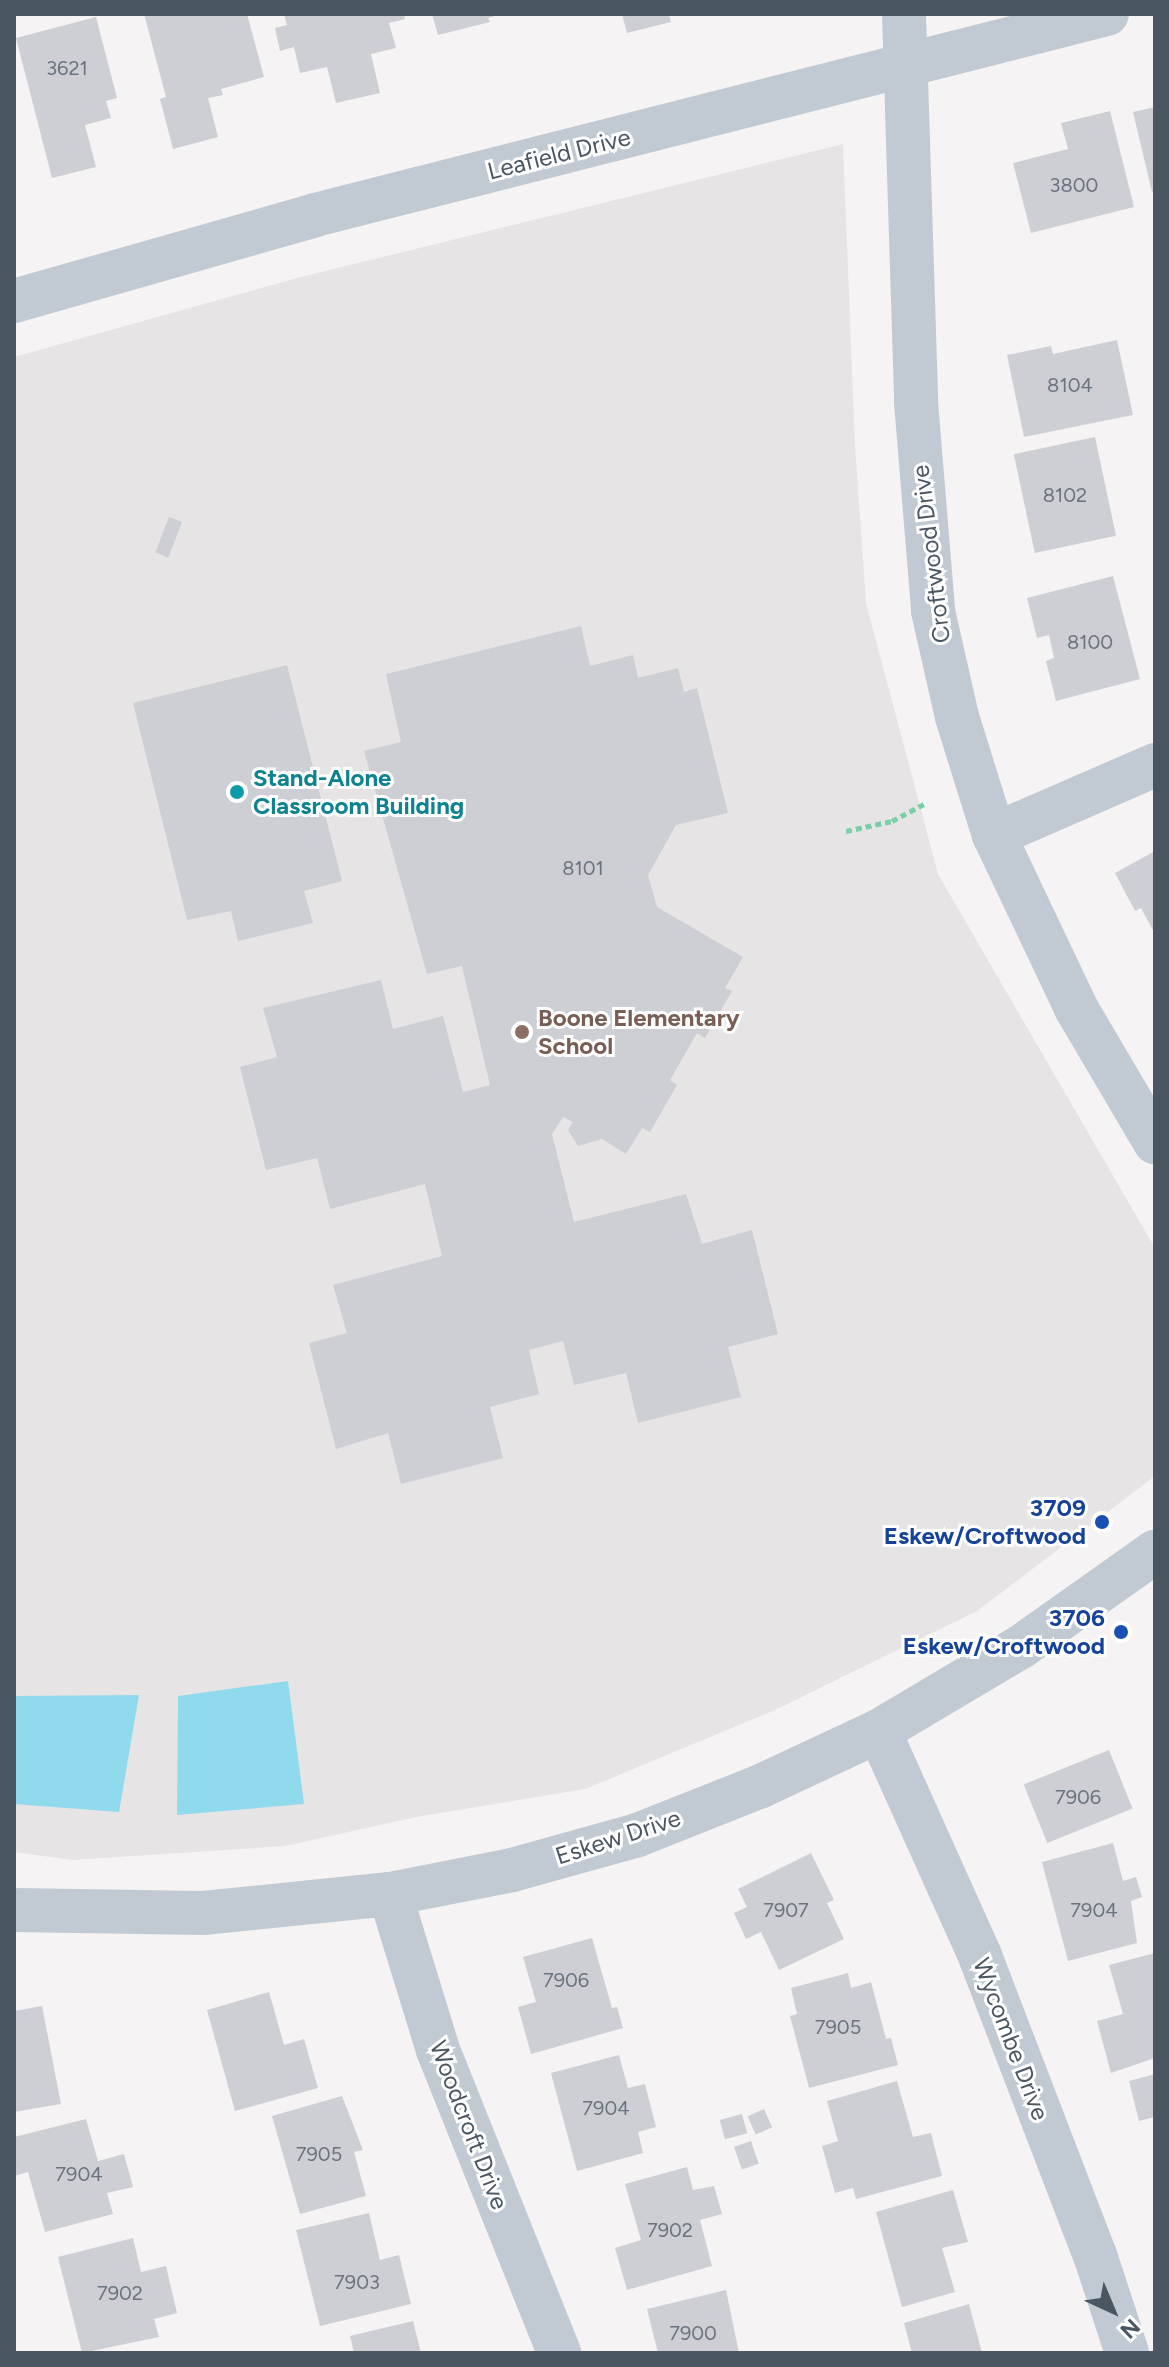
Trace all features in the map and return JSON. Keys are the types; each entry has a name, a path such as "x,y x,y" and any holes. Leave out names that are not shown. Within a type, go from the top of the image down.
{"street":[{"name":"Croftwood Drive","path":"904,14 916,402 933,611 957,717 994,835 1076,1008 1155,1142"},
{"name":"Leafield Drive","path":"14,301 315,215 905,68 1107,14"},
{"path":"994,835 1155,765"},
{"name":"Eskew Drive","path":"14,1910 203,1913 390,1894 512,1870 635,1836 761,1786 879,1731 1022,1646 1155,1552"},
{"name":"Wycombe Drive","path":"879,1731 980,1956 1095,2255 1127,2353"},
{"name":"Woodcroft Drive","path":"390,1894 438,2050 559,2353"}],"path":[{"path":"846,831 892,821 927,802"}],"shaded area":[{"name":"Boone Elementary School","path":"843,144 855,446 866,603 938,874 1155,1248 1155,1476 977,1611 775,1710 585,1789 416,1817 285,1846 73,1860 14,1852 14,357 301,277"}],"water":[{"path":"288,1681 304,1804 177,1815 178,1696"},
{"path":"139,1695 119,1812 14,1804 14,1696"}],"building":[{"path":"144,14 247,14 264,77 221,89 223,95 208,98 218,137 173,149 160,99 166,97"},
{"path":"284,14 404,14 405,19 389,23 396,48 371,54 380,93 336,103 327,67 300,73 294,47 280,51 275,28 287,25"},
{"path":"432,14 499,15 488,18 490,22 438,35"},
{"path":"622,14 669,14 671,22 627,33"},
{"path":"96,17 117,98 106,101 111,118 85,125 96,167 52,178 16,38"},
{"path":"1155,107 1155,191 1152,192 1133,112"},
{"path":"1110,111 1134,207 1031,233 1013,163 1068,149 1061,123"},
{"path":"1117,340 1133,415 1024,437 1007,355 1051,346 1053,354"},
{"path":"1095,437 1116,536 1035,553 1014,454"},
{"path":"169,517 182,522 168,557 155,552"},
{"path":"1113,576 1140,679 1056,701 1046,661 1054,658 1049,635 1037,638 1027,598"},
{"path":"581,626 590,666 633,655 638,678 678,668 684,692 697,688 728,813 676,825 648,875 657,907 743,957 725,988 732,991 705,1038 697,1033 670,1080 677,1085 650,1132 642,1128 626,1154 602,1139 578,1146 568,1130 573,1122 563,1117 552,1134 574,1222 686,1194 702,1244 752,1230 778,1334 728,1347 741,1397 638,1423 626,1373 574,1385 563,1341 529,1350 539,1394 490,1407 503,1458 401,1484 388,1433 336,1449 309,1343 347,1333 333,1285 442,1256 425,1184 330,1209 317,1158 266,1170 240,1067 277,1057 263,1008 381,980 393,1029 443,1016 463,1092 490,1085 462,966 427,974 364,751 401,742 386,674"},
{"name":"Stand-Alone Classroom Building","path":"287,665 342,881 304,891 313,923 238,941 231,911 187,920 133,703"},
{"path":"1155,851 1155,934 1141,908 1135,911 1115,873"},
{"path":"1109,1750 1133,1808 1047,1843 1024,1784"},
{"path":"1113,1843 1123,1881 1136,1877 1142,1897 1131,1901 1137,1943 1068,1961 1042,1862"},
{"path":"811,1853 834,1900 827,1903 844,1939 779,1970 761,1932 746,1939 734,1913 747,1907 738,1889"},
{"path":"592,1938 612,2008 617,2007 623,2028 531,2054 518,2007 536,2002 523,1957"},
{"path":"1155,1953 1155,2058 1111,2073 1097,2021 1123,2014 1109,1965"},
{"path":"848,1973 851,1988 871,1982 886,2039 891,2038 898,2065 809,2088 790,2016 797,2014 791,1988"},
{"path":"269,1992 284,2045 304,2039 318,2088 235,2111 207,2010"},
{"path":"42,2006 61,2104 14,2112 14,2011"},
{"path":"619,2055 628,2088 645,2084 656,2127 638,2132 643,2153 577,2171 551,2073"},
{"path":"1155,2074 1155,2117 1139,2121 1129,2081"},
{"path":"897,2081 913,2137 931,2133 942,2176 856,2199 853,2188 835,2193 822,2146 838,2141 827,2101"},
{"path":"342,2096 363,2150 354,2152 366,2196 300,2214 272,2116"},
{"path":"764,2109 772,2127 756,2135 748,2116"},
{"path":"742,2114 747,2133 725,2139 720,2120"},
{"path":"86,2119 98,2161 124,2154 133,2187 107,2193 113,2214 45,2232 28,2172 14,2176 14,2137"},
{"path":"751,2141 759,2164 742,2170 734,2147"},
{"path":"687,2167 693,2190 714,2186 722,2214 700,2220 712,2266 627,2290 615,2248 641,2240 625,2184"},
{"path":"953,2190 968,2242 942,2248 955,2292 902,2307 876,2212"},
{"path":"369,2213 380,2260 399,2255 411,2304 320,2326 296,2230"},
{"path":"133,2238 141,2272 166,2266 177,2313 154,2319 159,2337 82,2353 58,2257"},
{"path":"726,2290 739,2353 658,2353 647,2309"},
{"path":"969,2304 982,2353 912,2353 904,2323"},
{"path":"413,2321 421,2353 354,2353 350,2336"}],"place":[{"name":"Stand-Alone Classroom Building","path":"237,792"},
{"name":"Boone Elementary School","path":"522,1032"},
{"name":"3709 Eskew/Croftwood","path":"1102,1522"},
{"name":"3706 Eskew/Croftwood","path":"1121,1632"}]}
